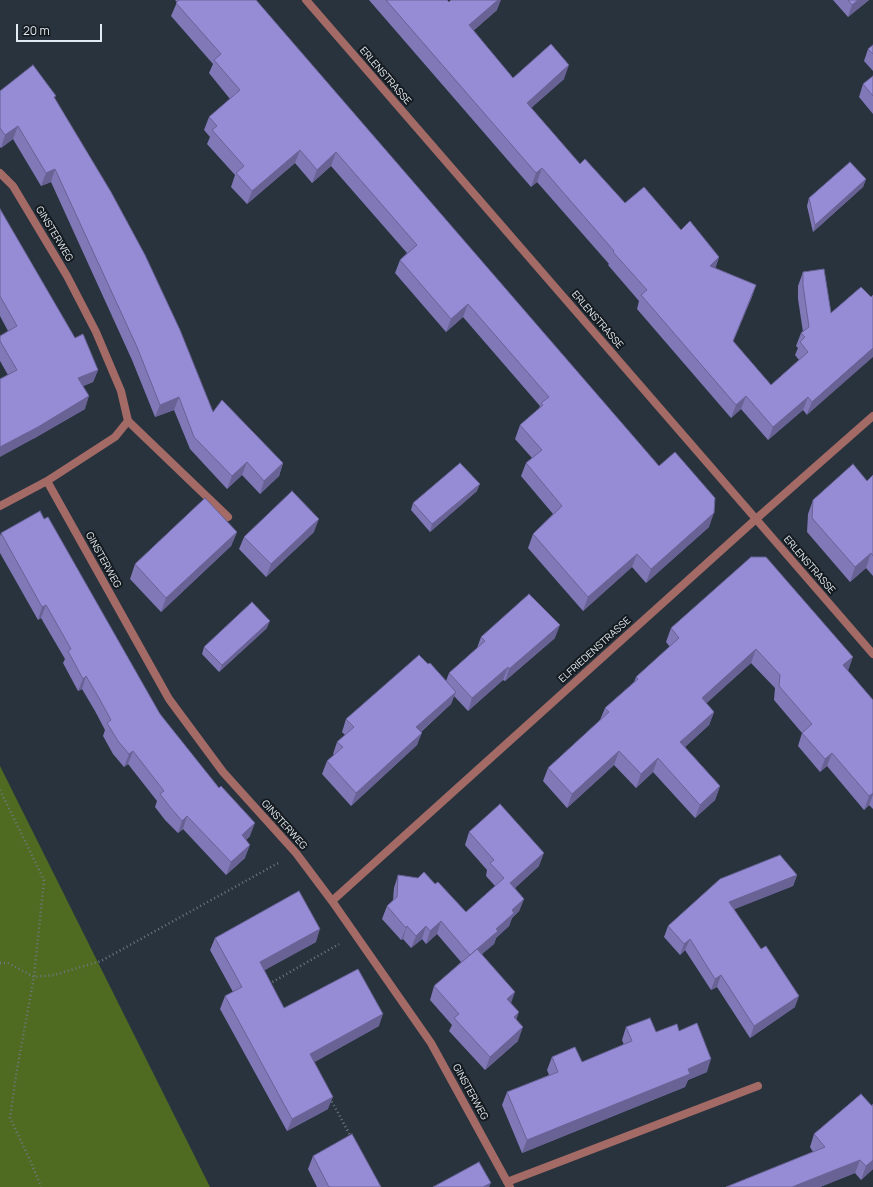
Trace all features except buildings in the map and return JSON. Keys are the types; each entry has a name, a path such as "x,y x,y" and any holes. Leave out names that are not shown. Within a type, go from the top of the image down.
{"street":[{"name":"ERLENSTRASSE","path":"306,0 873,654"},
{"name":"GINSTERWEG","path":"0,173 13,186 67,276 96,332 121,391 128,421"},
{"name":"ELFRIEDENSTRASSE","path":"332,901 756,519 873,416"},
{"path":"0,506 47,481 115,437 128,421 228,517"},
{"name":"GINSTERWEG","path":"47,481 169,699 223,772 296,853 356,934 432,1043 508,1184 758,1086"}],"path":[{"path":"0,790 44,880 34,977 16,1075 10,1118 41,1187"},
{"path":"0,963 8,963 34,977 54,975 101,960 296,853"},
{"path":"273,990 269,984 356,934"},
{"path":"330,1098 352,1139"}],"green space":[{"path":"0,766 210,1187 0,1187"}]}
